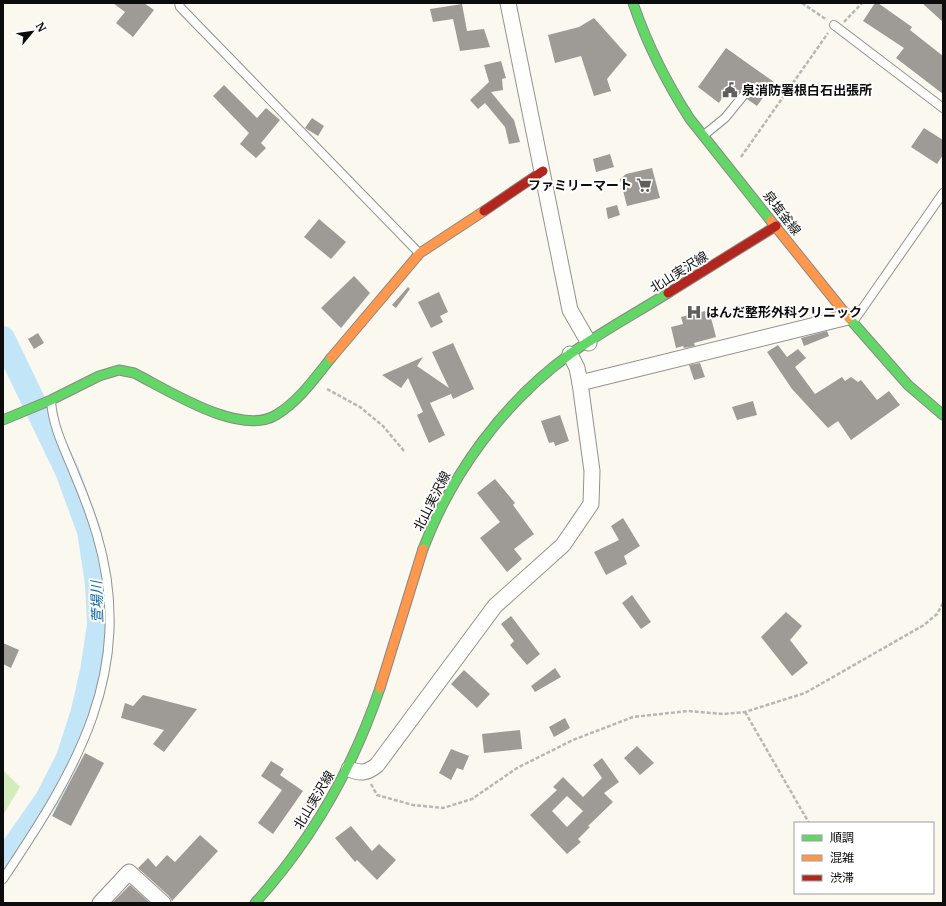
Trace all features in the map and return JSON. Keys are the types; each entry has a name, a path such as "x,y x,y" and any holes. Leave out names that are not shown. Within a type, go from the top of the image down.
{"street":[{"path":"508,3 570,310 589,342"},
{"name":"泉塩釜線","path":"633,3 656,62 672,92 704,136 851,319 908,385 943,415"},
{"path":"3,420 47,402 99,376 119,370 134,373 220,416 244,421 259,422 275,416 288,407 312,381 420,253 543,171"},
{"name":"北山実沢線","path":"262,901 291,861 348,769 363,736 385,674 412,577 434,523 452,486 476,448 500,418 541,377 570,354 776,226"},
{"path":"580,383 851,319"},
{"path":"348,769 363,773 371,770 377,765 495,606 563,545 591,504 592,471 580,383 577,368 570,354"},
{"path":"100,903 129,872 163,903"}],"lane":[{"path":"179,3 180,7 420,253"},
{"path":"834,25 943,108"},
{"path":"704,136 725,118 743,96"},
{"path":"851,319 943,193"},
{"path":"3,879 43,819 74,764 100,696 109,638 110,606 107,575 100,546 75,474 63,450 47,402"}],"path":[{"path":"802,3 834,25"},
{"path":"731,170 834,25 845,21 862,3"},
{"path":"312,381 360,407 383,426 404,451"},
{"path":"363,773 377,795 413,805 443,808 472,799 517,768 573,740 633,717 688,711 724,714 745,712 804,693 924,625 937,614 943,604"},
{"path":"745,712 808,822"}],"green space":[{"path":"3,770 20,787 3,815"}],"building":[{"path":"113,3 144,3 154,10 133,37 116,23 125,12"},
{"path":"875,3 878,3 912,27 910,30 943,56 943,94 896,58 904,48 863,21"},
{"path":"922,3 943,3 943,22"},
{"path":"462,4 467,31 484,29 490,47 460,51 453,19 433,22 430,9"},
{"path":"594,18 627,55 607,79 611,91 594,96 581,56 555,63 548,35 579,27"},
{"path":"726,48 774,82 757,106 747,99 748,94 744,91 738,93 732,88 719,103 698,87"},
{"path":"501,61 506,78 502,79 503,90 491,92 514,120 520,142 509,144 505,127 485,103 478,109 470,100 489,82 484,65"},
{"path":"224,85 257,118 266,108 280,120 261,143 266,148 256,158 240,144 249,133 213,96"},
{"path":"312,118 324,126 318,136 305,128"},
{"path":"924,128 943,140 943,155 937,164 911,147"},
{"path":"610,154 614,167 596,172 593,159"},
{"path":"652,168 660,198 627,206 620,179 626,174"},
{"path":"617,205 620,215 608,219 606,208"},
{"path":"319,219 346,242 331,259 304,237"},
{"path":"354,276 370,293 341,328 321,308"},
{"path":"408,287 410,289 396,308 392,305"},
{"path":"439,292 448,312 440,316 443,322 431,328 418,302"},
{"path":"709,310 716,337 694,343 695,346 684,348 683,346 676,348 671,327 683,324 681,317"},
{"path":"827,331 829,336 804,346 801,338"},
{"path":"38,333 44,343 34,349 28,339"},
{"path":"453,343 474,389 453,399 451,394 430,403 445,435 429,443 417,415 423,412 408,378 401,388 382,375 423,357 417,366 449,388 432,352"},
{"path":"778,345 787,357 798,349 806,358 795,367 815,394 842,377 845,381 851,377 858,382 861,380 877,400 889,391 900,405 851,440 838,421 828,428 792,389 767,352"},
{"path":"700,363 705,377 694,380 689,365"},
{"path":"753,401 757,415 737,420 732,407"},
{"path":"560,415 569,441 555,446 554,442 549,443 541,421"},
{"path":"495,479 515,503 513,505 534,534 514,549 522,559 507,572 480,538 500,522 477,493"},
{"path":"623,518 640,546 624,556 627,564 606,575 594,552 619,540 611,526"},
{"path":"632,595 651,622 641,629 622,603"},
{"path":"786,612 802,626 790,640 808,663 792,676 761,637"},
{"path":"511,616 540,654 527,665 510,645 514,641 501,624"},
{"path":"3,643 19,650 11,668 3,664"},
{"path":"555,668 561,677 535,692 531,686"},
{"path":"464,670 490,694 477,708 451,684"},
{"path":"143,695 197,709 164,752 153,744 164,730 121,718 125,703 133,706"},
{"path":"565,718 570,728 554,737 549,727"},
{"path":"520,730 522,749 484,753 482,734"},
{"path":"637,746 654,763 640,775 624,758"},
{"path":"451,749 469,756 463,770 457,768 451,780 439,773"},
{"path":"85,753 104,763 71,826 52,816"},
{"path":"602,758 619,782 604,793 613,802 588,826 590,827 578,839 581,842 567,854 530,815 557,790 553,787 563,777 583,797 602,778 593,765","holes":["567,796 583,811 567,827 552,811"]},
{"path":"271,761 284,769 280,775 303,791 273,834 258,823 282,790 261,776"},
{"path":"351,826 372,851 379,844 396,860 377,880 357,860 355,862 335,838"},
{"path":"200,835 218,851 172,901 169,896 138,868 148,858 156,867 167,855 175,862"},
{"path":"130,885 150,903 112,903"}],"waterway":[{"name":"萱場川","path":"3,338 67,471 89,531 97,584 99,625 92,671 83,711 68,758 47,799 3,862"}],"traffic: fast":[{"path":"633,3 644,33 658,62 690,119 771,221"},
{"path":"423,549 449,493 465,467 482,441 523,394 570,354 606,330 668,293"},
{"path":"849,318 908,385 943,415"},
{"path":"3,420 51,400 99,376 119,370 134,373 204,409 224,416 243,420 261,420 276,415 292,403 306,389 331,358"},
{"path":"255,903 295,854 329,802 344,775 357,746 380,688"}],"traffic: slow":[{"path":"331,358 420,253 484,211"},
{"path":"771,221 849,318"},
{"path":"380,688 423,549"}],"traffic: jam":[{"path":"484,211 543,171"},
{"path":"668,293 776,226"}],"place":[{"name":"泉消防署根白石出張所","path":"730,90"},
{"name":"ファミリーマート","path":"644,185"},
{"name":"はんだ整形外科クリニック","path":"694,312"}]}
